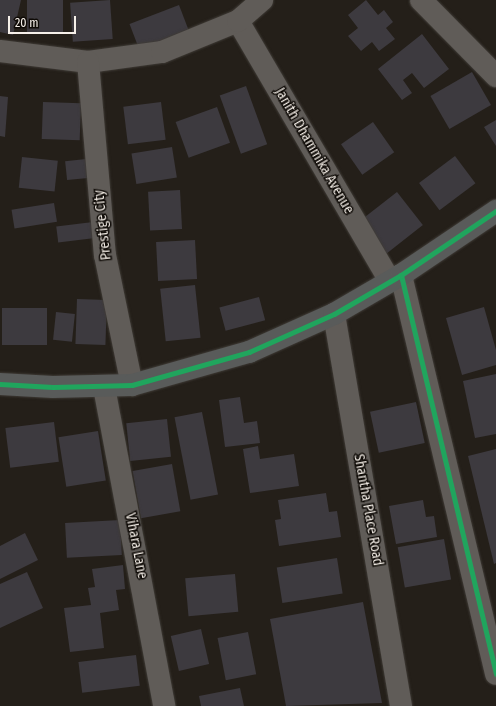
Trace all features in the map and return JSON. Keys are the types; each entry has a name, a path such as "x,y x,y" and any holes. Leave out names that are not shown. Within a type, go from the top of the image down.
{"main road":[{"path":"0,384 104,387 132,385 249,352 334,314 395,278 496,211"}],"street":[{"path":"0,51 88,62 162,52 238,21 262,0"},
{"path":"421,0 496,76"},
{"name":"Janith Dhammika Avenue","path":"238,21 395,278 496,674"},
{"name":"Prestige City","path":"88,62 105,255 132,385"},
{"name":"Shantha Place Road","path":"334,314 401,706"},
{"name":"Vihara Lane","path":"104,387 164,706"}],"building":[{"path":"0,0 21,0 13,35 0,32"},
{"path":"27,0 63,0 63,32 27,32"},
{"path":"110,0 113,39 73,42 70,3"},
{"path":"366,0 378,15 384,10 393,22 386,28 395,39 379,51 372,42 361,51 348,36 358,28 348,15"},
{"path":"179,5 189,31 140,50 130,24"},
{"path":"422,34 449,69 424,88 412,73 403,80 412,93 402,100 378,69"},
{"path":"472,72 491,105 449,129 430,96"},
{"path":"246,86 267,144 241,154 220,96"},
{"path":"0,96 8,97 5,137 0,136"},
{"path":"43,102 81,103 80,140 42,139"},
{"path":"161,102 166,140 128,144 123,107"},
{"path":"217,107 230,143 189,158 176,122"},
{"path":"496,120 496,146 484,127"},
{"path":"373,122 394,152 362,175 341,144"},
{"path":"172,147 177,178 136,184 132,153"},
{"path":"455,156 475,183 440,210 419,183"},
{"path":"22,157 58,161 55,192 19,188"},
{"path":"86,159 88,178 67,180 65,161"},
{"path":"180,190 182,229 150,231 148,192"},
{"path":"397,192 423,225 387,253 361,220"},
{"path":"54,203 57,222 15,228 12,210"},
{"path":"93,222 95,238 58,242 56,227"},
{"path":"195,240 197,279 158,281 156,242"},
{"path":"195,285 201,338 166,341 160,289"},
{"path":"259,297 265,320 226,331 219,308"},
{"path":"77,299 107,300 105,345 75,344"},
{"path":"484,307 496,350 496,365 462,375 446,318"},
{"path":"2,308 47,308 47,345 2,345"},
{"path":"56,312 75,314 72,342 53,340"},
{"path":"496,374 496,434 475,438 463,381"},
{"path":"240,397 244,423 257,421 260,443 225,447 219,400"},
{"path":"416,402 425,443 379,453 370,412"},
{"path":"202,412 218,494 191,500 175,417"},
{"path":"167,419 171,457 130,461 126,423"},
{"path":"54,422 59,462 10,468 5,428"},
{"path":"98,431 106,480 66,487 58,437"},
{"path":"258,446 260,459 294,454 299,486 250,493 243,449"},
{"path":"496,449 496,563 494,564 468,456"},
{"path":"172,464 180,511 141,518 133,471"},
{"path":"326,493 329,512 337,511 341,537 279,546 275,520 281,519 278,500"},
{"path":"423,500 426,517 434,516 437,537 396,544 389,506"},
{"path":"120,520 122,555 67,558 65,523"},
{"path":"25,533 38,560 0,579 0,546"},
{"path":"444,539 451,579 405,588 398,547"},
{"path":"337,558 343,594 282,603 277,568"},
{"path":"123,565 125,589 116,590 119,610 100,613 104,648 70,652 64,608 91,605 88,588 95,587 92,569"},
{"path":"27,572 43,608 0,628 0,584"},
{"path":"235,574 238,612 189,616 185,578"},
{"path":"363,602 382,703 286,706 270,619"},
{"path":"201,629 209,664 179,671 171,636"},
{"path":"248,632 256,674 226,680 218,638"},
{"path":"136,655 140,686 82,693 78,662"},
{"path":"240,688 244,706 201,706 199,696"}],"cycle path":[{"path":"0,384 53,387 132,385 249,352 334,314 401,275 496,211"},
{"path":"401,275 496,674"}]}
